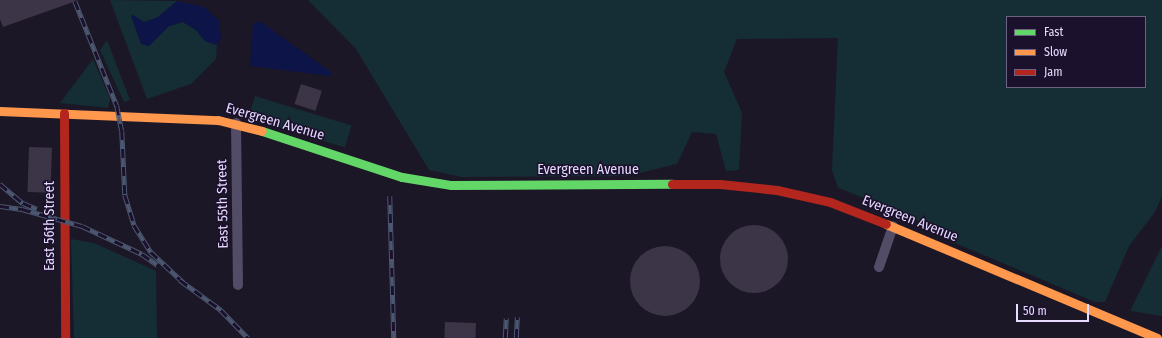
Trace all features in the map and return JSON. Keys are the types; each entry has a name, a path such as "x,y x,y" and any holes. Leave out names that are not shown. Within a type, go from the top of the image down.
{"street":[{"name":"Evergreen Avenue","path":"0,111 190,118 236,123 388,173 423,181 451,185 720,184 759,187 830,202 893,226 1157,338"},
{"name":"East 56th Street","path":"64,113 65,338"},
{"name":"East 55th Street","path":"236,123 238,285"},
{"path":"879,267 893,226"}],"shaded area":[{"path":"110,0 177,1 158,17 144,23 133,15 149,46 169,26 183,22 196,30 205,41 217,45 216,59 191,84 147,99"},
{"path":"308,0 1162,0 1162,196 1155,212 1129,246 1105,302 1095,302 955,243 910,216 838,188 832,170 838,38 737,39 724,72 742,113 739,170 726,171 716,134 692,132 677,164 627,176 461,177 429,170 356,49"},
{"path":"177,1 204,7 219,20 221,38 217,45 205,41 196,30 183,22 169,26 149,46 141,44 131,16 133,15 144,22 158,17"},
{"path":"261,22 331,72 331,76 250,66 253,23"},
{"path":"107,40 130,100 124,102 100,50"},
{"path":"93,59 110,98 108,108 60,103"},
{"path":"255,96 352,126 345,148 248,118"},
{"path":"71,239 94,243 156,271 157,338 74,338"},
{"path":"1162,246 1162,316 1130,311"}],"building":[{"path":"0,0 76,1 3,27 0,19"},
{"path":"301,84 322,91 315,111 295,104"},
{"path":"29,147 52,148 50,193 27,192"},
{"path":"747,225 761,225 773,230 783,240 788,252 788,266 783,278 773,288 761,293 747,293 735,288 725,278 720,266 720,252 725,240 735,230"},
{"path":"665,246 678,249 690,256 697,268 700,281 697,294 690,306 678,313 665,316 652,313 640,306 633,294 630,281 633,268 640,256 652,249"},
{"path":"445,322 476,323 475,338 444,338"}],"railway":[{"path":"75,1 117,106 122,131 125,195 134,225 151,252 183,282"},
{"path":"0,184 23,203 37,209"},
{"path":"390,196 394,338"},
{"path":"0,206 22,209 82,226 142,254 158,265"},
{"path":"180,280 221,310 248,338"},
{"path":"516,338 517,317"},
{"path":"505,338 506,318"}],"traffic: fast":[{"path":"262,131 402,177 451,185 672,184"}],"traffic: slow":[{"path":"0,111 218,120 262,131"},
{"path":"886,224 1157,338"}],"traffic: jam":[{"path":"64,113 65,338"},
{"path":"672,184 720,184 777,190 830,202 886,224"}]}
